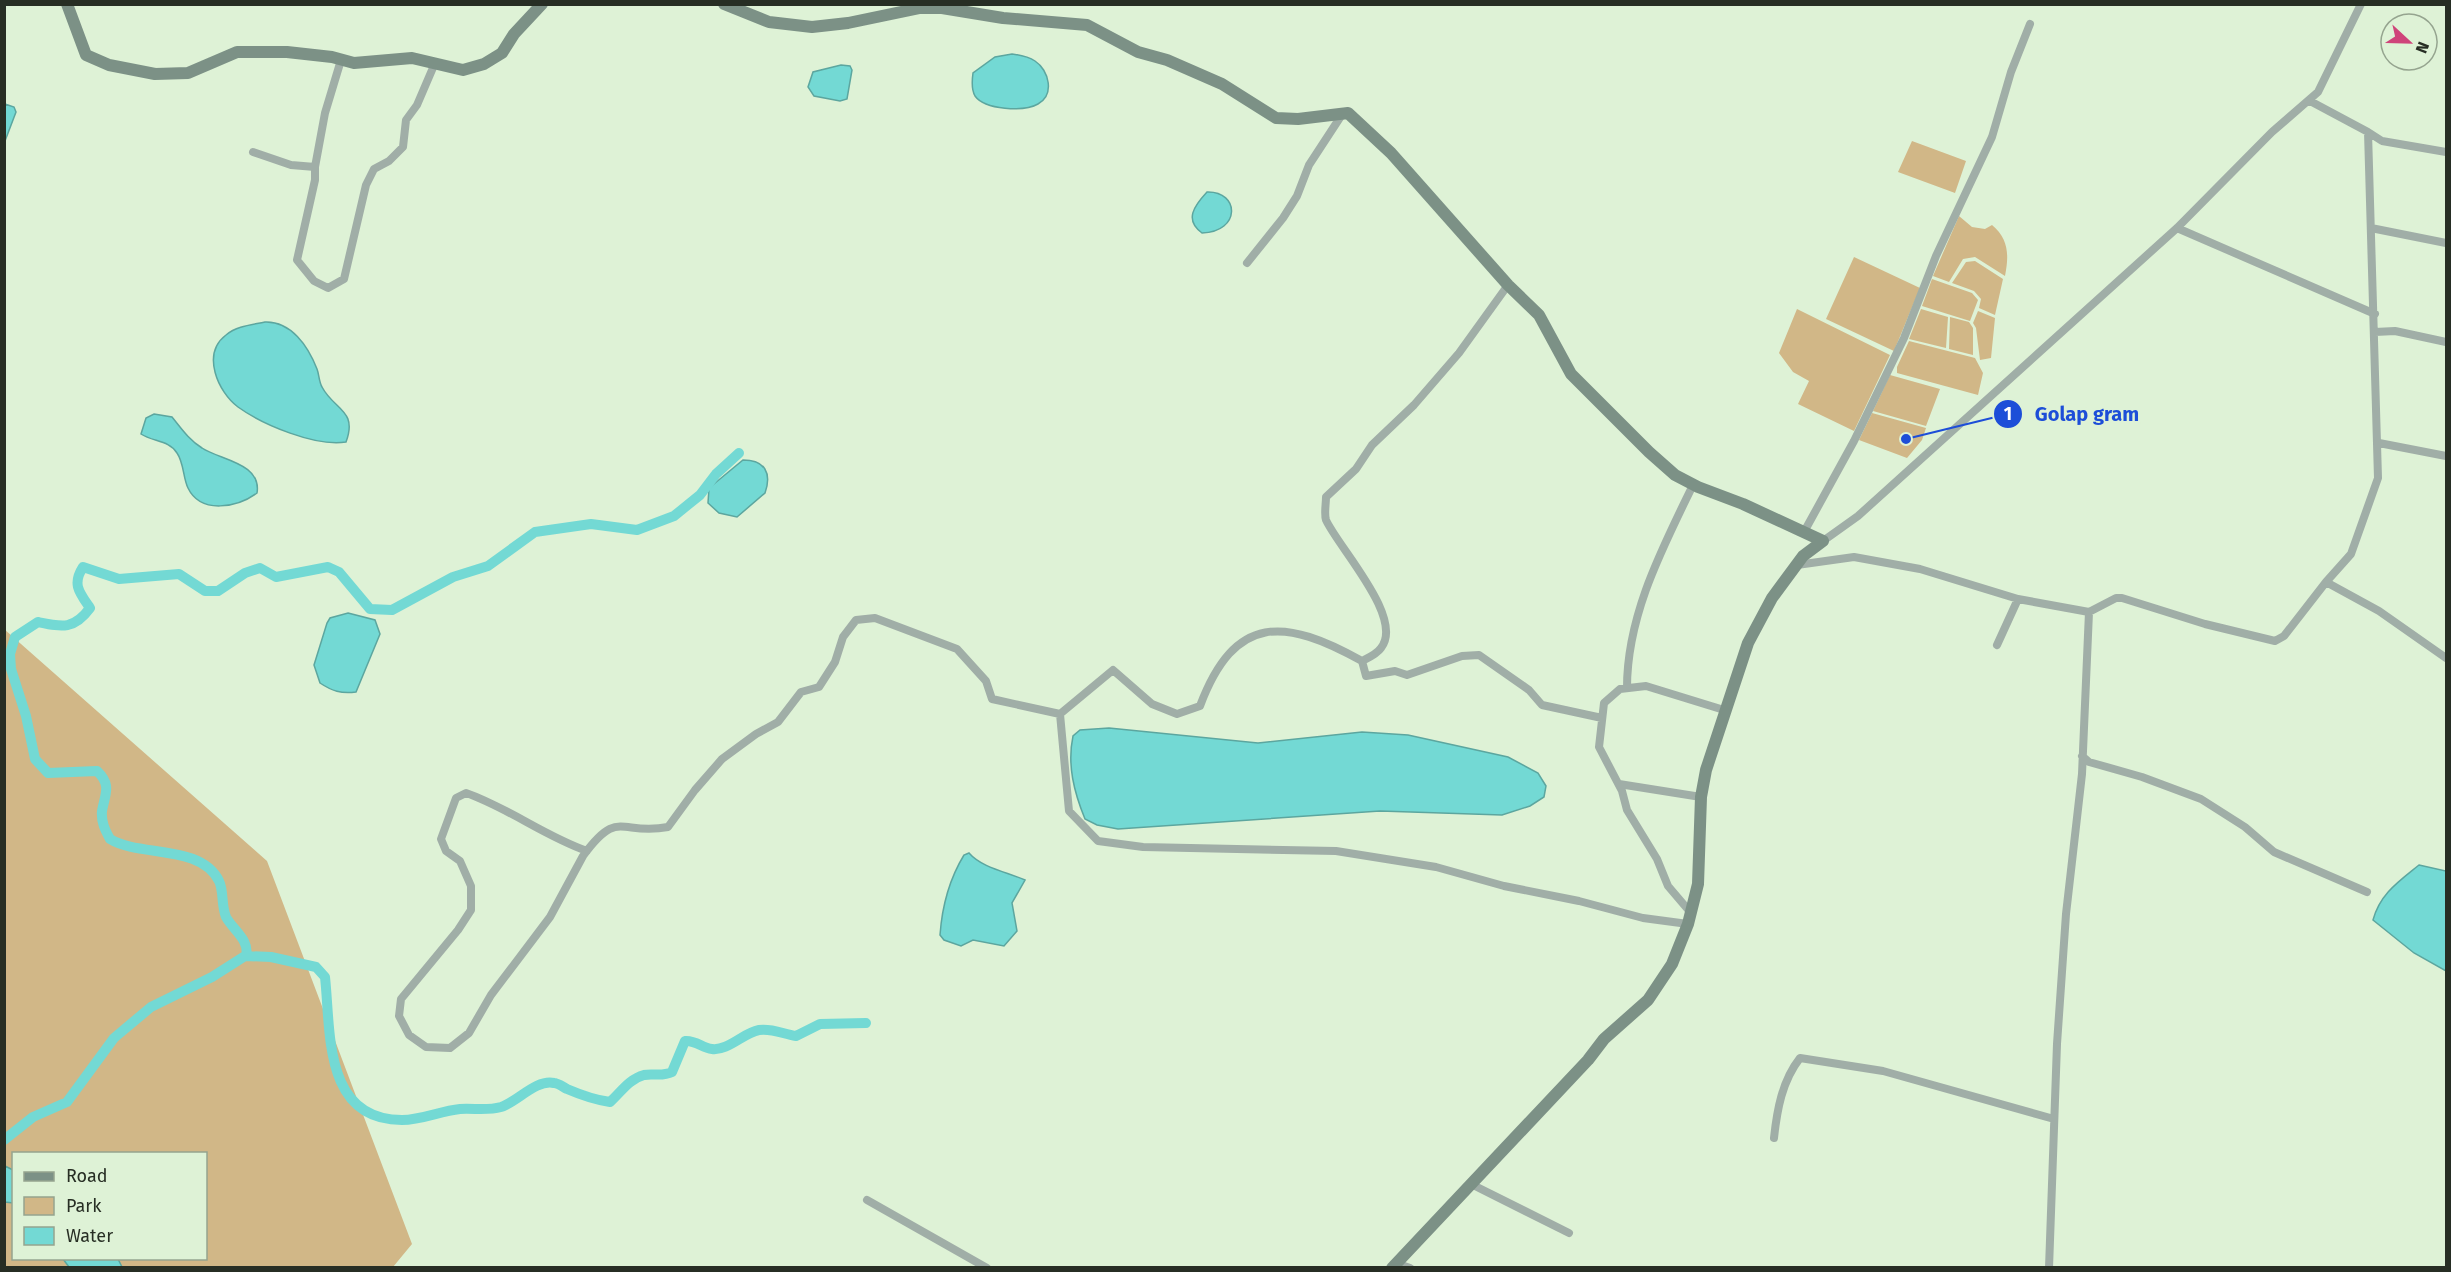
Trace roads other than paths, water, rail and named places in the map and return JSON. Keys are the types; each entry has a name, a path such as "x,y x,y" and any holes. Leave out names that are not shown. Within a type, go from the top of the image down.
{"street":[{"path":"67,4 86,56 109,65 155,74 188,74 237,52 287,52 354,63 412,58 463,70 484,64 502,53 514,34 542,4"},
{"path":"724,4 769,21 812,27 858,21 920,8 942,8 1003,18 1087,25 1138,52 1167,60 1222,84 1276,118 1298,119 1348,113 1391,153 1508,285 1539,315 1571,374 1674,475 1823,541"},
{"path":"1394,1265 1473,1185 1588,1060 1604,1039 1648,1000 1672,964 1690,918 1698,884 1701,797 1724,710 1748,643 1772,598 1803,556 1858,516 2177,228 2271,132 2310,101 2318,92 2361,4"},
{"path":"1804,532 1854,441 1904,338 1936,256 1992,137 2011,72 2030,24"},
{"path":"341,60 325,113 315,167 315,180 297,260 315,281 328,288 344,279 366,185 374,169 389,161 403,147 406,120 417,105 435,63"},
{"path":"2310,101 2382,141 2446,152"},
{"path":"1247,263 1283,218 1297,196 1309,165 1343,113"},
{"path":"1797,565 1854,557 1920,570 2018,599 2089,612 2116,598 2122,598 2205,624 2275,641 2284,636 2351,554 2378,478 2379,443 2368,132"},
{"path":"253,152 291,165 315,167"},
{"path":"2177,228 2375,314"},
{"path":"2371,228 2446,243"},
{"path":"1362,661 1380,650 1384,643 1386,638 1381,614 1371,586 1325,518 1326,497 1356,469 1372,445 1429,388 1459,353 1508,285"},
{"path":"2375,332 2395,331 2446,342"},
{"path":"2379,443 2446,456"},
{"path":"1627,688 1628,656 1642,600 1693,485"},
{"path":"2326,582 2379,611 2446,657"},
{"path":"1996,645 2018,599"},
{"path":"2049,1268 2064,938 2082,756 2089,612"},
{"path":"587,851 555,839 489,801 466,793 456,798 441,839 446,851 460,861 471,886 471,910 458,930 401,999 399,1016 409,1035 426,1047 450,1048 469,1033 491,995 550,917 598,835 614,825 657,829 668,827 695,790 722,759 756,734 778,722 801,692 819,687 835,662 843,637 855,620 875,618 957,649 986,681 992,699 1060,714"},
{"path":"1060,714 1113,670 1152,704 1177,714 1200,706 1228,653 1252,636 1273,631 1294,631 1327,642 1362,661 1366,676 1395,671 1407,675 1462,656 1479,656 1529,690 1542,705 1602,718"},
{"path":"1690,918 1668,886 1657,860 1627,810 1619,784 1599,747 1604,703 1620,689 1646,686 1724,710"},
{"path":"1060,714 1069,811 1098,841 1143,848 1336,851 1436,867 1504,886 1579,901 1643,918 1690,918"},
{"path":"2082,756 2089,762 2142,777 2201,799 2245,827 2274,852 2367,892"},
{"path":"1619,784 1701,797"},
{"path":"1774,1138 1776,1114 1786,1079 1800,1058 1883,1071 2054,1119"},
{"path":"1473,1185 1569,1233"},
{"path":"867,1200 987,1268"},
{"path":"1394,1265 1410,1268"}],"water":[{"path":"1012,54 1024,56 1040,65 1047,76 1047,95 1032,107 1015,109 996,107 980,101 973,90 973,73 995,57"},
{"path":"841,65 850,66 852,70 847,99 840,101 814,96 808,87 813,72"},
{"path":"5,104 14,107 16,112 5,141"},
{"path":"1207,192 1218,193 1226,198 1231,212 1224,226 1215,231 1202,233 1193,223 1192,218 1198,202"},
{"path":"265,322 291,330 309,352 322,387 347,417 349,431 346,442 334,443 305,438 275,427 238,407 224,392 215,372 215,352 219,343 235,330"},
{"path":"154,414 172,417 197,445 247,469 257,483 257,493 240,502 220,506 202,502 194,497 188,488 181,461 174,449 141,434 146,418"},
{"path":"743,460 757,462 765,469 768,479 765,493 737,517 719,513 708,503 709,488"},
{"path":"348,613 375,620 380,634 356,692 346,693 333,690 320,683 314,665 330,618"},
{"path":"1109,728 1258,743 1362,732 1408,735 1508,757 1538,773 1546,786 1544,797 1530,806 1502,815 1380,811 1118,829 1097,825 1085,819 1071,768 1073,736 1080,730"},
{"path":"969,853 988,866 1025,880 1012,903 1017,931 1004,946 973,940 961,946 944,940 940,935 951,883 964,855"},
{"path":"2419,865 2446,871 2446,971 2414,953 2373,920 2385,896"},
{"path":"5,1166 12,1170 12,1203 5,1202"},
{"path":"64,1260 118,1260 122,1267 69,1267"}],"waterway":[{"path":"246,956 246,945 226,917 221,885 210,869 184,856 137,848 110,839 102,819 106,795 106,785 102,776 97,771 48,773 35,759 26,716 11,669 10,654 15,637 38,622 67,625 78,620 90,608 77,583 83,567 119,579 179,574 205,591 218,591 245,573 260,568 276,577 328,567 339,572 370,609 392,610 453,577 488,566 535,532 591,524 637,530 674,516 700,495 716,474 739,453"},
{"path":"4,1140 33,1117 67,1102 114,1038 151,1007 212,977 245,956 271,957 316,967 325,977 331,1046 336,1069 345,1089 357,1105 376,1116 402,1120 417,1119 460,1109 501,1107 540,1084 547,1083 557,1084 583,1095 610,1102 639,1077 672,1072 685,1041 718,1049 759,1030 773,1030 796,1036 820,1024 866,1023"}],"place":[{"name":"Golap gram","path":"1906,439"}]}
